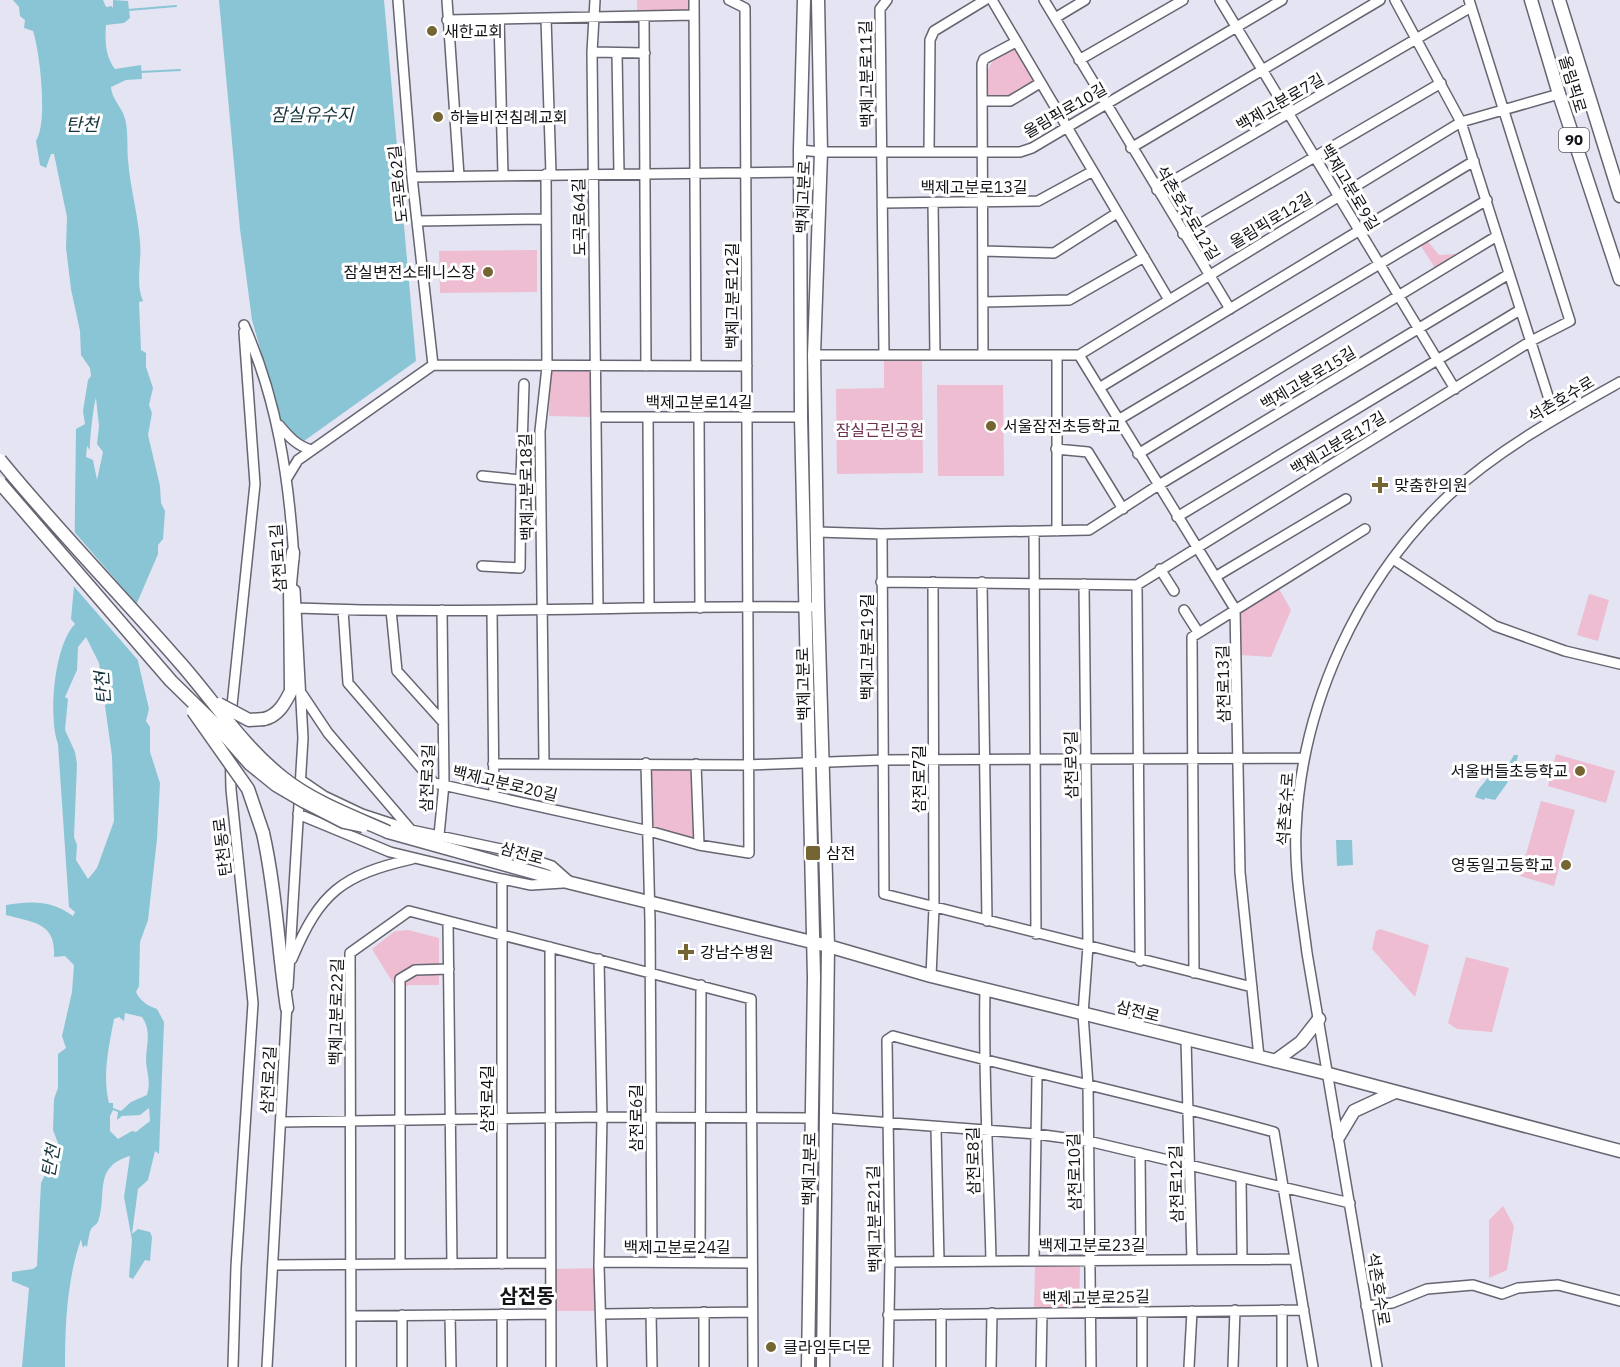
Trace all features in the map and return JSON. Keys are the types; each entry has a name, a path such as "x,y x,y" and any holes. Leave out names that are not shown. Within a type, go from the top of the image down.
{"main road":[{"name":"백제고분로","path":"804,0 800,150 801,417 807,763 813,943 808,1367"},
{"name":"백제고분로","path":"818,0 820,152 814,355 818,607 828,946 823,1367"},
{"path":"819,19 823,0"},
{"name":"올림픽로","path":"1531,0 1559,94 1620,279"},
{"name":"올림픽로","path":"1559,0 1620,196"},
{"path":"0,460 39,508 219,704 249,720 271,717 283,706 291,691 290,584 293,552"},
{"path":"0,483 171,681 212,721 250,764 276,785 344,822 388,832"},
{"path":"182,665 255,753 284,778 315,798 388,832"},
{"path":"171,681 248,789 262,833 277,909 278,949 287,1008"},
{"name":"삼전로","path":"388,832 648,903 828,946 932,976 1275,1060 1620,1150"},
{"path":"1275,1060 1301,1042 1319,1019"},
{"path":"1339,1136 1353,1111 1395,1092"}],"street":[{"name":"도곡로62길","path":"398,0 412,177 433,365"},
{"path":"447,0 459,176"},
{"name":"도곡로64길","path":"595,0 592,52 597,417"},
{"path":"694,0 696,366"},
{"name":"백제고분로12길","path":"729,0 745,8 747,417"},
{"name":"백제고분로11길","path":"881,151 880,9 887,0"},
{"path":"929,151 930,39 934,31 985,0"},
{"path":"992,0 1169,300"},
{"name":"석촌호수로12길","path":"1044,0 1230,309"},
{"path":"1054,18 1085,0"},
{"path":"1079,60 1183,0"},
{"name":"백제고분로9길","path":"1220,0 1455,389"},
{"name":"올림픽로10길","path":"800,150 820,152 1020,152 1067,128 1282,0"},
{"path":"1131,148 1380,0"},
{"path":"1395,0 1461,122 1555,418"},
{"path":"1470,4 1570,321 1531,341"},
{"name":"백제고분로7길","path":"1157,190 1418,39 1470,4"},
{"path":"447,20 694,15"},
{"path":"644,17 646,366"},
{"path":"546,18 549,174 546,219 547,367"},
{"path":"499,19 503,175"},
{"path":"984,355 982,101 984,59 1016,42"},
{"path":"592,52 645,53"},
{"path":"617,53 619,174"},
{"path":"982,101 1010,101 1040,83"},
{"path":"1184,234 1441,83"},
{"name":"올림픽로12길","path":"814,355 1079,355 1461,122 1559,94"},
{"path":"881,151 884,355"},
{"path":"1099,388 1474,161"},
{"name":"백제고분로13길","path":"883,203 1038,201 1093,171"},
{"path":"412,177 801,172"},
{"path":"1118,420 1486,201"},
{"path":"933,202 935,355"},
{"path":"983,251 1053,253 1117,213"},
{"path":"417,221 546,219"},
{"path":"1138,454 1497,236"},
{"path":"983,302 1070,300 1144,257"},
{"name":"백제고분로15길","path":"817,532 882,534 1089,530 1157,486 1509,274"},
{"path":"1177,517 1520,310"},
{"name":"삼전로1길","path":"244,325 258,358 276,421 287,477 297,608 303,738 302,781 299,795"},
{"name":"탄천동로","path":"233,1367 236,1267 253,1003 231,789 232,694 255,484 244,325"},
{"name":"백제고분로17길","path":"1137,585 1196,546 1531,341"},
{"name":"삼전로13길","path":"1079,355 1157,486 1235,609 1239,872 1259,1057"},
{"path":"1057,356 1057,531"},
{"path":"287,477 298,460 433,365 747,366"},
{"name":"백제고분로18길","path":"544,763 540,431 547,367"},
{"name":"석촌호수로","path":"1377,1367 1307,953 1296,831 1304,758 1310,730 1327,678 1368,596 1416,528 1451,494 1494,459 1555,418 1620,382"},
{"path":"482,566 520,568 524,384"},
{"path":"597,417 598,607"},
{"name":"백제고분로14길","path":"597,417 801,417"},
{"path":"648,417 649,607"},
{"path":"699,417 700,608"},
{"path":"747,417 747,765"},
{"path":"276,421 290,439 302,448 312,450"},
{"path":"1056,449 1088,452 1123,509"},
{"path":"482,476 521,480"},
{"path":"1215,576 1346,499"},
{"path":"1194,973 1192,637 1365,529"},
{"path":"1034,531 1036,934"},
{"name":"백제고분로19길","path":"882,534 884,894 934,908"},
{"path":"1393,559 1495,626 1565,651 1620,664"},
{"path":"1160,569 1174,591"},
{"path":"881,582 1137,585 1140,961"},
{"name":"삼전로7길","path":"932,976 934,908 933,582"},
{"path":"982,582 987,921"},
{"name":"삼전로9길","path":"1083,1014 1088,946 1084,584"},
{"path":"297,608 492,610 598,607 747,609 818,607"},
{"name":"백제고분로20길","path":"343,610 348,683 434,783 649,831 699,845 749,853 747,765"},
{"name":"삼전로3길","path":"391,610 397,671 443,722"},
{"name":"삼전로3길","path":"439,835 444,784 442,610"},
{"path":"492,610 494,795"},
{"path":"1184,610 1198,632"},
{"path":"301,693 328,733 411,830"},
{"path":"822,763 883,760 1304,758"},
{"path":"646,763 649,831 648,903"},
{"name":"백제고분로20길","path":"493,764 822,763"},
{"path":"696,764 699,845"},
{"path":"302,781 324,796 362,814 411,830 501,849 552,866 571,883"},
{"name":"삼전로2길","path":"267,1367 299,795"},
{"path":"298,814 371,845 416,858 531,885 571,883"},
{"path":"289,966 312,916 328,896 350,879 377,867 416,858"},
{"name":"삼전로4길","path":"502,879 502,1264"},
{"name":"삼전로6길","path":"648,903 652,1262"},
{"path":"934,908 1252,987"},
{"name":"백제고분로22길","path":"351,1367 350,952 409,911 448,922"},
{"path":"452,1264 448,922 751,999 754,1116 753,1367"},
{"path":"550,947 551,1367"},
{"path":"599,960 602,1117 600,1307 602,1367"},
{"path":"400,1264 400,979 415,970 449,969"},
{"path":"700,1261 701,985"},
{"name":"삼전로8길","path":"985,989 984,1061 991,1261"},
{"name":"삼전로10길","path":"1083,1014 1088,1085 1091,1367"},
{"name":"백제고분로21길","path":"888,1367 890,1262 887,1040 893,1036 984,1061"},
{"name":"삼전로12길","path":"1186,1040 1190,1109 1191,1259"},
{"path":"984,1061 1190,1109 1274,1132 1313,1367"},
{"path":"1034,1260 1037,1074"},
{"path":"281,1122 550,1117 812,1118"},
{"path":"827,1118 1036,1134 1088,1141 1350,1203"},
{"path":"936,1128 939,1261"},
{"path":"1140,1154 1140,1260"},
{"path":"1241,1178 1242,1259"},
{"name":"백제고분로23길","path":"890,1262 1294,1259"},
{"name":"백제고분로24길","path":"601,1262 752,1263"},
{"path":"273,1265 550,1263"},
{"path":"1366,1306 1392,1303 1427,1289 1473,1285 1502,1294 1518,1288 1558,1285 1620,1300"},
{"path":"1233,1367 1235,1310"},
{"path":"1282,1310 1282,1367"},
{"name":"백제고분로25길","path":"888,1315 1304,1310"},
{"path":"1142,1311 1142,1367"},
{"path":"1189,1367 1192,1311"},
{"path":"704,1312 704,1367"},
{"path":"602,1314 752,1312"},
{"path":"651,1313 652,1367"},
{"path":"992,1313 992,1367"},
{"path":"1041,1367 1042,1313"},
{"path":"502,1314 502,1367"},
{"path":"351,1316 550,1314"},
{"path":"941,1314 941,1367"},
{"path":"402,1315 402,1367"},
{"path":"450,1315 451,1367"}],"green space":[{"path":"637,0 688,0 688,12 637,11"},
{"path":"1016,46 1037,83 1011,99 986,100 990,66 998,57"},
{"path":"1426,239 1439,255 1455,254 1458,258 1437,271 1419,243"},
{"name":"잠실변전소테니스장","path":"537,250 537,292 440,293 439,251"},
{"name":"잠실근린공원","path":"884,360 922,360 923,473 837,474 836,389 884,388"},
{"path":"550,369 591,370 590,417 549,416"},
{"path":"937,385 1003,385 1004,476 938,476"},
{"path":"1278,587 1291,610 1271,657 1241,655 1240,609"},
{"path":"1589,594 1609,600 1598,641 1577,635"},
{"path":"1556,754 1615,771 1606,803 1548,786"},
{"path":"646,763 696,764 699,845 649,831"},
{"path":"1541,801 1575,810 1554,886 1520,876"},
{"path":"1380,929 1429,945 1415,997 1372,949 1376,931"},
{"path":"408,930 439,938 439,985 409,985 398,991 372,949 395,931"},
{"path":"1466,957 1509,968 1492,1032 1457,1029 1448,1023"},
{"path":"1503,1206 1514,1226 1507,1270 1489,1278 1489,1220"},
{"path":"1035,1265 1080,1266 1079,1312 1034,1311"},
{"path":"599,1268 599,1311 556,1311 554,1269"}],"water":[{"name":"탄천","path":"13,0 103,0 106,7 112,6 113,9 113,0 128,1 130,18 124,23 106,25 106,42 109,59 115,69 141,65 142,79 126,80 111,87 127,128 129,170 140,242 139,280 143,301 139,302 141,350 146,353 146,367 153,388 149,405 152,413 148,435 160,486 161,503 165,511 163,539 158,545 158,554 137,603 138,661 149,709 146,721 150,727 150,752 160,783 157,839 148,920 140,942 139,986 136,992 145,1003 157,1009 164,1022 159,1154 155,1151 148,1180 138,1189 132,1234 138,1229 150,1232 152,1237 150,1261 145,1260 133,1279 129,1277 132,1240 124,1197 130,1156 110,1167 104,1183 98,1222 90,1231 87,1247 85,1245 83,1248 81,1239 76,1255 68,1302 65,1367 22,1367 29,1288 12,1281 12,1272 33,1269 37,1266 41,1183 54,1155 57,1154 58,1143 53,1130 54,1099 58,1088 58,1054 66,1048 62,1036 72,992 74,965 65,956 54,957 54,945 47,930 34,923 6,915 6,905 41,903 57,907 73,916 75,912 69,907 53,700 62,648 75,624 71,619 74,586 76,429 85,424 83,411 88,380 91,376 90,368 81,355 80,331 71,289 66,248 67,217 54,154 51,154 46,168 40,165 36,141 40,132 42,104 36,41 33,31 24,28 25,20 20,16 19,7","holes":["96,398 99,426 97,444 103,452 97,480 93,460 86,457 87,446 90,450","86,637 99,663 112,756 114,821 97,868 88,879 76,860 77,845 74,837 77,764 75,752 65,730 68,699 65,697 77,670 78,647","125,1013 142,1017 145,1022 148,1033 146,1061 149,1086 147,1095 131,1102 121,1111 113,1108 113,1103 109,1103 106,1072 114,1019 119,1017 124,1021","149,1108 150,1121 136,1132 132,1131 118,1139 110,1131 110,1116 113,1110 118,1112 117,1120 122,1116 140,1115"]},
{"name":"잠실유수지","path":"219,0 384,0 416,361 304,441 283,428 252,320 240,229"},
{"path":"1514,755 1518,755 1516,764 1503,778 1508,782 1495,800 1475,797 1494,768 1507,767"},
{"path":"1336,840 1352,840 1353,865 1337,866"}],"pier":[{"path":"71,528 140,608 143,666 71,583"}],"waterway":[{"path":"128,10 176,6"},
{"path":"141,72 180,70"}],"place":[{"name":"새한교회","path":"432,31"},
{"name":"하늘비전침례교회","path":"438,117"},
{"name":"잠실변전소테니스장","path":"488,272"},
{"name":"서울잠전초등학교","path":"991,426"},
{"name":"맞춤한의원","path":"1380,485"},
{"name":"서울버들초등학교","path":"1580,771"},
{"name":"삼전","path":"813,853"},
{"name":"영동일고등학교","path":"1566,865"},
{"name":"강남수병원","path":"686,952"},
{"name":"클라임투더문","path":"771,1347"}],"district":[{"name":"삼전동","path":"527,1296"}]}
